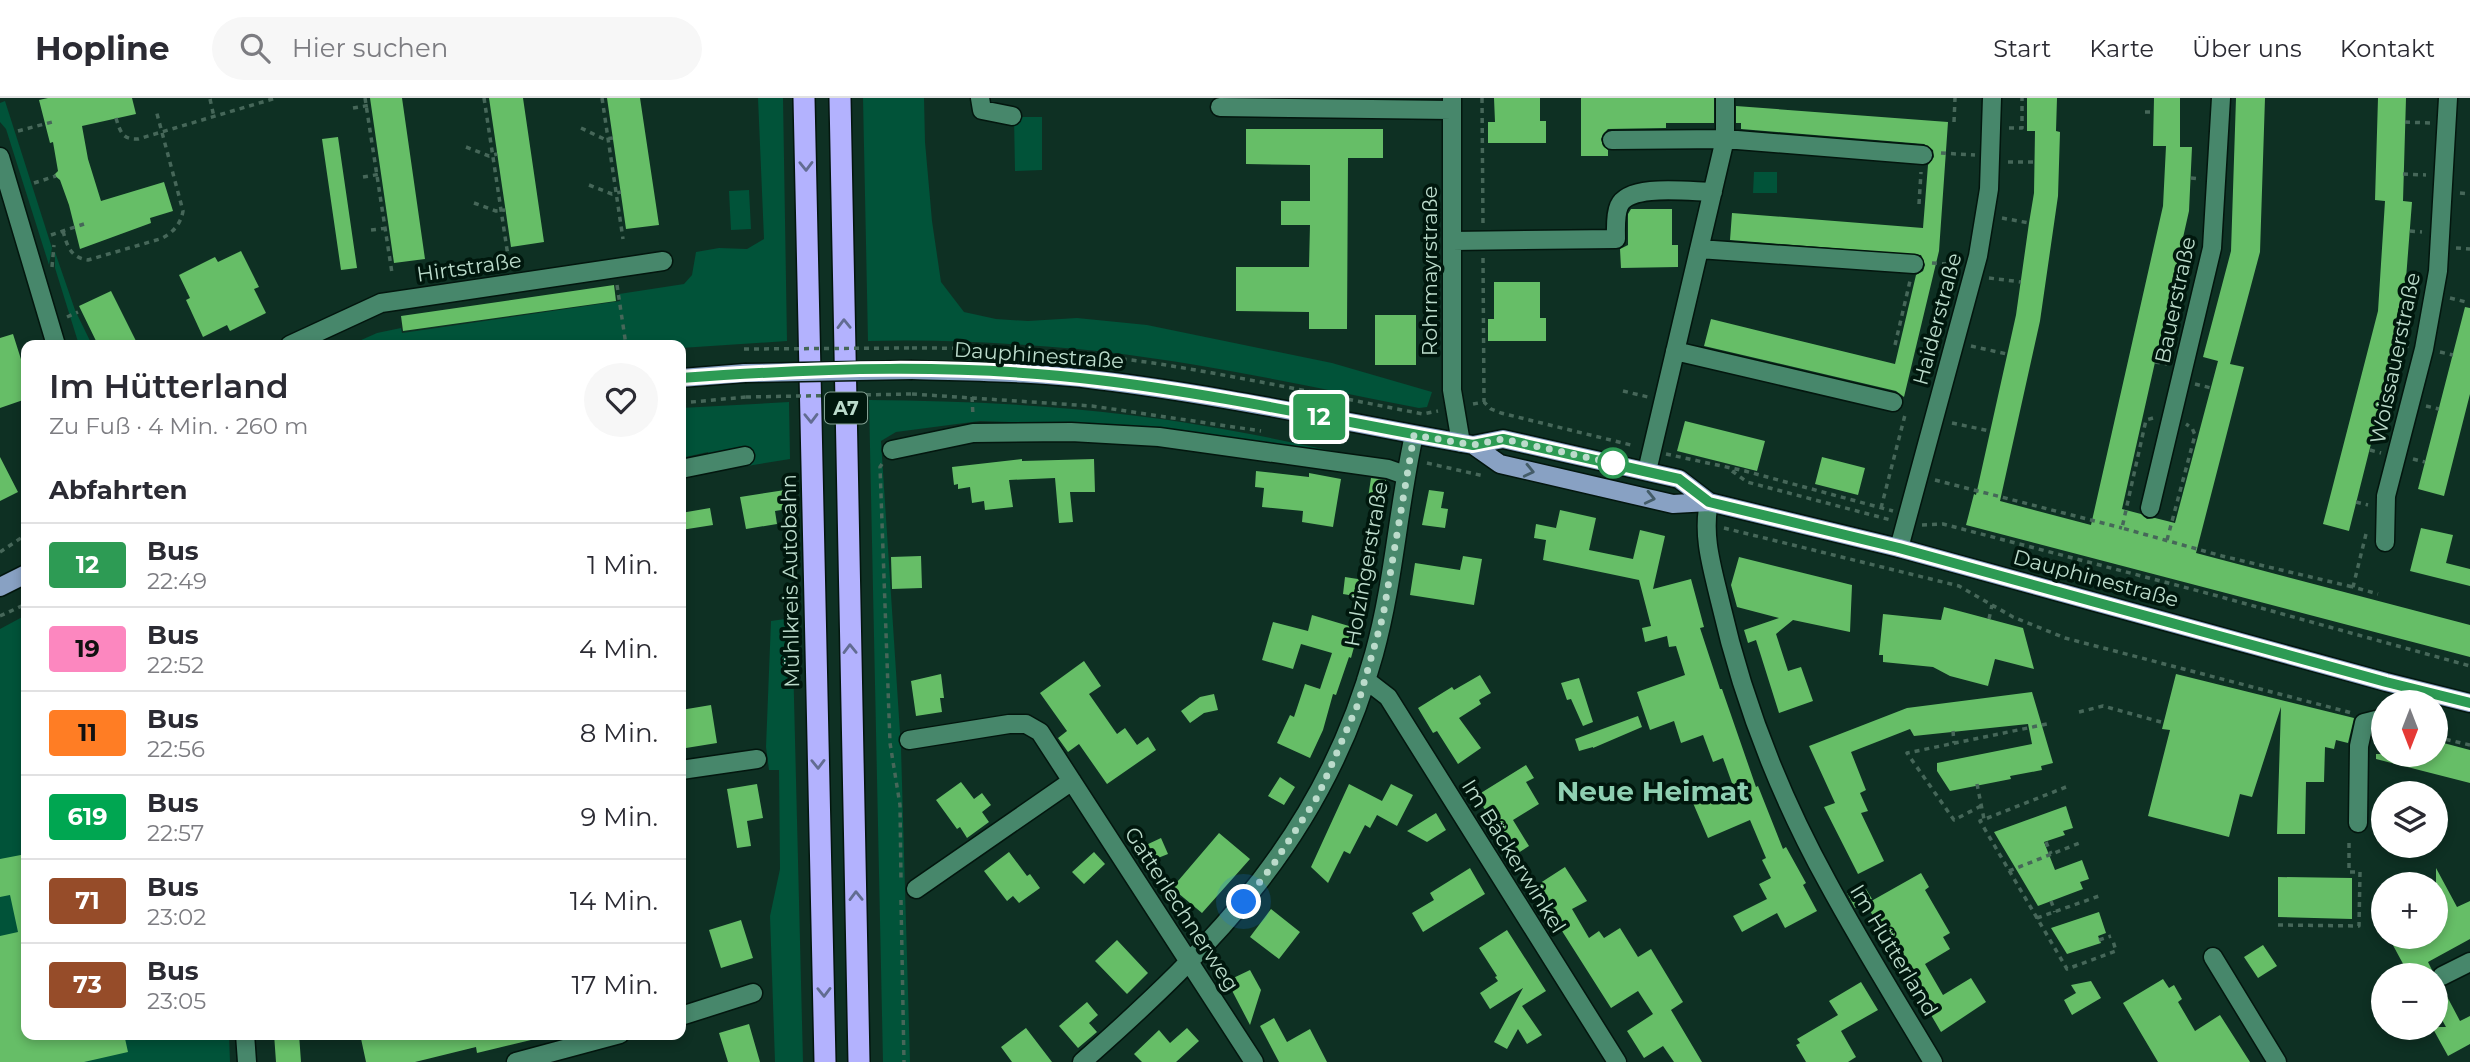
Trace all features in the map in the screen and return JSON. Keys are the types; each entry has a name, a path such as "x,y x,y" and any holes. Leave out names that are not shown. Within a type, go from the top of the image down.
{"highway":[{"name":"Mühlkreis Autobahn","path":"804,98 825,1062"},
{"name":"A7","path":"839,98 859,1062"}],"main road":[{"name":"Dauphinestraße","path":"686,379 745,373 912,370 998,372 1109,381 1204,395 1467,444 1503,439 1679,479 1709,502"},
{"name":"Dauphinestraße","path":"1467,444 1500,464 1673,504 1709,502 1899,548 2470,703"},
{"path":"0,587 21,577"}],"street":[{"path":"980,98 982,110 1012,116"},
{"path":"1647,471 1725,139 1725,98"},
{"name":"Haiderstraße","path":"1899,548 1981,272 1989,189 1998,159 1992,98"},
{"name":"Bauerstraße","path":"2150,508 2211,248 2221,98"},
{"name":"Woissauerstraße","path":"2385,542 2386,496 2424,349 2438,271 2448,98"},
{"path":"1220,107 1452,104"},
{"name":"Rohrmayrstraße","path":"1452,104 1452,390 1454,407 1467,444"},
{"path":"1612,140 1725,139 1923,155"},
{"path":"0,157 55,340"},
{"path":"1452,241 1616,239 1618,207 1623,199 1631,194 1643,191 1713,192"},
{"path":"1699,249 1914,264"},
{"name":"Hirtstraße","path":"301,340 381,303 663,261"},
{"path":"1675,351 1900,405"},
{"path":"892,450 972,433 1071,432 1159,437 1245,447 1388,468 1405,475"},
{"name":"Holzingerstraße","path":"1082,1062 1128,1023 1244,902 1297,830 1318,796 1366,680 1387,597 1405,475 1414,435"},
{"path":"686,468 745,456"},
{"name":"Im Hütterland","path":"1709,502 1706,540 1731,645 1755,716 1793,812 1828,883 1933,1062"},
{"name":"Im Bäckerwinkel","path":"1366,680 1388,697 1618,1062"},
{"path":"2358,823 2359,746 2364,723 2371,721"},
{"name":"Gatterlechnerweg","path":"909,740 1009,724 1026,724 1040,732 1254,1062"},
{"path":"686,769 757,759"},
{"path":"906,888 1072,781"},
{"path":"2213,957 2277,1062"},
{"path":"2448,973 2470,962"},
{"path":"686,1014 753,993"},
{"path":"245,1040 247,1062"},
{"path":"516,1062 598,1040"}],"path":[{"path":"116,118 120,131 129,140 276,98"},
{"path":"365,98 369,106 392,272"},
{"path":"484,98 495,155 508,256"},
{"path":"602,98 611,138 623,239"},
{"path":"1954,122 1955,98"},
{"path":"210,99 214,117"},
{"path":"353,108 369,106"},
{"path":"63,231 71,252 88,260 169,235 182,218 183,211 156,110"},
{"path":"2145,112 2154,112"},
{"path":"18,131 56,121"},
{"path":"2405,122 2438,123"},
{"path":"581,128 604,139 611,138"},
{"path":"466,147 489,156 495,155"},
{"path":"1919,204 1923,155 1929,152 2034,162"},
{"path":"363,177 379,174"},
{"path":"2403,174 2434,176"},
{"path":"34,183 56,176"},
{"path":"589,185 611,194 619,193"},
{"path":"1919,197 1925,198"},
{"path":"474,203 496,211 503,210"},
{"path":"1999,218 2029,223"},
{"path":"51,234 84,224"},
{"path":"371,230 387,228"},
{"path":"2410,231 2430,232"},
{"path":"2182,241 2201,244"},
{"path":"2450,248 2470,249"},
{"path":"1895,345 1914,264 1920,262 1981,272 2021,282"},
{"path":"614,269 625,340"},
{"path":"2445,297 2466,302"},
{"path":"2169,302 2188,307"},
{"path":"67,317 78,312"},
{"path":"1969,345 2007,354"},
{"path":"744,348 1027,351 1171,366 1423,414 1484,402 1501,413 1731,470 1745,471 1881,508 1895,512 1905,521"},
{"path":"2434,351 2453,355"},
{"path":"2155,362 2173,366"},
{"path":"2193,383 2211,388"},
{"path":"1623,391 1664,401"},
{"path":"686,403 746,397 912,394 972,397 972,411"},
{"path":"2421,404 2439,409"},
{"path":"1881,508 1900,405"},
{"path":"1950,423 1990,431"},
{"path":"892,450 880,467 890,743 900,805 906,888 904,1062"},
{"path":"2408,458 2425,463"},
{"path":"1426,469 1431,464"},
{"path":"1731,470 1746,482 1885,520 1954,526 2470,666"},
{"path":"1935,480 2122,528"},
{"path":"2356,502 2373,506"},
{"path":"1706,525 1733,529 1959,586 2034,627 2065,638 2358,714"},
{"path":"0,552 21,538"},
{"path":"2168,540 2222,556 2353,587"},
{"path":"1989,619 1992,605"},
{"path":"0,617 21,606"},
{"path":"2079,712 2103,706 2161,722"},
{"path":"1981,806 1954,820 1907,753 2047,724"},
{"path":"1952,731 1954,743"},
{"path":"2448,741 2463,746 2470,745"},
{"path":"1977,784 1984,819"},
{"path":"2066,787 1980,821 2067,969 2116,951 2112,939 2099,940"},
{"path":"2278,925 2360,926 2360,872 2349,872 2350,827 2358,823"},
{"path":"2046,842 2051,854"},
{"path":"2009,871 2082,842"},
{"path":"2037,918 2099,896"},
{"path":"2051,901 2055,912"}],"green space":[{"path":"758,98 783,98 787,341 686,348 686,340 361,340 377,333 401,328 402,333 620,301 619,294 684,284 692,275 696,252 719,248 747,249 764,239"},
{"path":"863,98 924,98 932,221 941,282 964,312 996,319 1028,321 1077,318 1147,325 1332,363 1432,392 1427,407 1419,408 1249,374 1120,354 999,343 868,341"},
{"path":"5,101 52,248 49,265 6,129 0,122 0,103"},
{"path":"1014,117 1042,117 1042,170 1015,171"},
{"path":"1754,172 1777,172 1777,193 1753,193"},
{"path":"749,190 751,229 731,230 729,191"},
{"path":"55,252 75,310 90,340 77,340 55,268"},
{"path":"869,400 999,404 1129,415 1228,430 1391,463 1066,424 980,421 896,432 881,441 901,748 910,1062 883,1062"},
{"path":"789,402 790,459 711,472 708,452 686,457 686,408"},
{"path":"21,618 21,1040 229,1040 230,1062 0,1062 0,629"},
{"path":"792,618 803,1062 775,1062 770,916 780,869 779,770 769,770 766,747 771,621"}],"building":[{"path":"132,98 136,114 82,126 88,159 101,201 164,182 173,211 150,218 151,223 80,249 69,205 60,180 54,175 58,171 53,142 50,143 39,100"},
{"path":"370,98 402,98 425,259 394,263"},
{"path":"489,98 523,98 544,242 511,247"},
{"path":"607,98 640,98 659,225 626,229"},
{"path":"1494,98 1540,98 1540,121 1546,121 1546,143 1488,143 1488,122 1495,122"},
{"path":"1581,98 1714,98 1714,123 1666,123 1666,128 1608,129 1601,139 1608,150 1608,156 1581,156"},
{"path":"2027,98 2057,98 2056,131 2060,132 2058,196 2040,321 2000,501 2091,525 2163,206 2166,146 2153,146 2154,98 2180,98 2180,147 2192,147 2189,211 2122,509 2141,514 2147,519 2155,518 2175,523 2218,361 2203,357 2231,251 2236,98 2265,98 2260,252 2230,364 2244,367 2196,553 2470,625 2470,657 1966,525 1974,494 1976,495 2016,315 2034,193 2035,131 2027,131"},
{"path":"2378,98 2406,98 2403,201 2412,202 2403,317 2349,531 2323,524 2378,311 2385,201 2375,200"},
{"path":"1736,106 1948,122 1939,251 1904,397 1896,391 1704,346 1711,319 1895,364 1916,275 1923,271 1925,265 1921,255 1730,240 1732,213 1923,228 1928,165 1934,157 1933,150 1924,144 1741,129 1741,123 1736,123"},
{"path":"1246,129 1383,129 1383,158 1348,158 1347,329 1309,329 1309,312 1236,311 1236,267 1309,267 1310,225 1281,225 1281,201 1310,201 1310,165 1246,164"},
{"path":"338,137 357,268 341,270 322,139"},
{"path":"1631,209 1672,209 1672,245 1678,245 1678,267 1621,268 1620,249 1628,245 1628,214"},
{"path":"241,251 259,287 254,289 266,313 230,331 227,325 203,337 186,300 190,298 179,275 215,257 218,262"},
{"path":"1494,282 1540,282 1540,318 1546,318 1546,341 1488,341 1488,319 1494,319"},
{"path":"614,285 616,301 403,331 401,316"},
{"path":"111,291 136,340 96,340 79,306"},
{"path":"2465,307 2470,308 2470,394 2444,496 2418,489"},
{"path":"1375,315 1416,315 1416,365 1375,365"},
{"path":"13,334 21,359 21,401 0,408 0,338"},
{"path":"1685,421 1765,441 1757,471 1677,451"},
{"path":"0,457 18,492 0,501"},
{"path":"1822,457 1865,468 1858,495 1815,484"},
{"path":"1022,459 1094,459 1095,492 1070,492 1073,522 1059,523 1055,478 1009,480 1013,507 985,510 984,501 972,503 970,487 958,489 958,484 954,485 952,467"},
{"path":"1256,471 1309,477 1309,473 1341,479 1333,527 1302,522 1303,511 1262,507 1264,488 1255,487"},
{"path":"1371,478 1386,480 1383,500 1368,498"},
{"path":"785,490 787,509 775,511 777,524 746,529 740,497"},
{"path":"1429,490 1444,492 1441,508 1448,509 1445,528 1422,525"},
{"path":"710,508 713,525 686,529 686,512"},
{"path":"1560,510 1596,518 1589,550 1633,559 1640,530 1665,536 1653,589 1691,579 1704,627 1700,628 1756,787 1758,786 1783,849 1786,847 1806,883 1803,885 1817,911 1785,928 1777,913 1742,932 1733,916 1767,899 1759,884 1771,878 1762,860 1766,858 1750,820 1708,838 1693,803 1733,786 1723,758 1713,762 1703,735 1681,743 1674,721 1650,730 1637,692 1685,675 1676,646 1669,647 1667,636 1645,642 1642,628 1651,626 1639,580 1543,560 1546,540 1534,538 1536,524 1556,528"},
{"path":"2421,528 2453,535 2446,563 2470,569 2470,586 2410,571"},
{"path":"921,556 922,588 892,589 891,557"},
{"path":"1463,556 1482,559 1474,605 1410,595 1415,563 1460,570"},
{"path":"1739,557 1852,585 1850,632 1793,620 1776,634 1788,671 1801,667 1813,701 1779,713 1756,640 1748,643 1744,630 1779,618 1737,607 1731,585"},
{"path":"1345,577 1364,580 1361,597 1343,594"},
{"path":"1944,607 2023,628 2034,669 1995,659 1988,686 1950,676 1933,667 1883,662 1883,655 1879,655 1883,614 1941,620"},
{"path":"1312,615 1359,629 1351,658 1349,657 1336,695 1333,694 1323,730 1310,758 1277,743 1290,715 1294,717 1305,684 1320,689 1332,653 1301,644 1293,669 1262,660 1273,622 1308,631"},
{"path":"1084,661 1101,686 1089,694 1117,734 1125,728 1137,745 1148,737 1156,750 1107,784 1079,744 1068,752 1058,738 1067,731 1040,693"},
{"path":"941,674 944,698 940,698 942,712 916,716 911,681"},
{"path":"2176,674 2354,718 2348,743 2336,740 2334,749 2325,747 2324,782 2306,782 2305,834 2277,834 2281,707 2252,797 2240,794 2229,837 2148,816 2170,730 2162,729"},
{"path":"1480,675 1491,693 1479,700 1481,704 1459,718 1481,748 1458,764 1437,731 1433,733 1418,708 1452,687 1454,690"},
{"path":"1579,678 1593,722 1583,726 1571,699 1567,700 1561,683"},
{"path":"2032,692 2053,763 2041,766 2042,770 1950,791 1937,771 1937,763 2032,744 2028,724 1914,736 1910,729 1851,752 1866,790 1860,793 1868,811 1861,813 1884,861 1858,874 1824,807 1835,803 1809,746 1907,708"},
{"path":"1214,694 1218,710 1204,713 1190,723 1181,711 1200,697"},
{"path":"711,705 717,743 686,748 686,709"},
{"path":"1638,716 1642,727 1593,748 1579,751 1575,739"},
{"path":"2448,744 2470,750 2470,783 2407,767 2448,767"},
{"path":"1526,765 1534,778 1526,782 1539,804 1513,820 1529,846 1515,855 1476,796"},
{"path":"1280,777 1295,787 1284,805 1268,796"},
{"path":"961,782 974,799 982,793 991,805 982,812 989,822 967,838 936,800"},
{"path":"757,784 763,818 747,821 751,846 737,848 727,789"},
{"path":"1349,784 1382,801 1391,784 1413,795 1397,826 1377,815 1370,828 1365,825 1350,854 1344,851 1328,883 1311,867"},
{"path":"2066,806 2073,828 2063,831 2065,835 2044,842 2055,870 2082,860 2089,879 2080,882 2083,889 2038,906 1994,832"},
{"path":"1436,813 1446,830 1427,842 1407,831"},
{"path":"1219,833 1250,859 1202,913 1172,888"},
{"path":"1161,838 1168,854 1153,860 1146,845"},
{"path":"1009,852 1040,888 1019,903 1013,896 1007,901 984,871"},
{"path":"1094,852 1105,864 1084,884 1072,872"},
{"path":"21,855 21,1040 125,1040 128,1052 84,1062 0,1062 0,936 18,932 10,895 0,897 0,859"},
{"path":"1565,867 1587,901 1572,909 1589,938 1599,931 1604,938 1620,928 1638,957 1651,949 1683,1002 1671,1010 1702,1062 1674,1062 1663,1046 1644,1058 1627,1031 1653,1014 1638,991 1611,1008 1534,887"},
{"path":"1470,868 1485,894 1423,932 1412,913 1434,900 1430,893"},
{"path":"1921,873 1929,887 1925,890 1950,933 1943,937 1950,949 1925,964 1943,995 1971,978 1986,1002 1941,1032 1866,904"},
{"path":"2278,877 2352,878 2352,919 2278,917"},
{"path":"1863,884 1872,899 1855,908 1847,893"},
{"path":"2448,890 2457,907 2470,901 2470,939 2428,963 2403,963 2395,949 2448,949"},
{"path":"1271,909 1300,932 1279,959 1250,937"},
{"path":"2099,912 2106,933 2098,936 2101,943 2067,954 2051,928"},
{"path":"741,920 753,958 721,968 709,930"},
{"path":"1507,930 1546,991 1522,1006 1542,1035 1527,1044 1518,1029 1507,1049 1494,1042 1523,988 1490,1009 1480,993 1498,981 1479,948"},
{"path":"1117,940 1148,973 1127,994 1095,961"},
{"path":"2263,945 2277,966 2258,978 2244,957"},
{"path":"1250,970 1261,990 1250,1025 1227,981"},
{"path":"2163,979 2169,988 2174,985 2182,999 2178,1002 2195,1031 2220,1015 2250,1062 2158,1062 2123,1003"},
{"path":"2091,981 2101,998 2072,1015 2064,1000 2076,993 2071,985"},
{"path":"1861,982 1878,1010 1841,1031 1856,1057 1848,1062 1806,1062 1796,1045 1800,1043 1797,1039 1838,1015 1829,1001"},
{"path":"2448,998 2460,1021 2470,1016 2470,1044 2448,1056 2439,1040 2448,1040"},
{"path":"1087,1002 1098,1015 1089,1023 1097,1032 1078,1048 1059,1026"},
{"path":"1274,1018 1287,1042 1310,1029 1327,1062 1279,1062 1260,1026"},
{"path":"749,1024 760,1062 728,1062 719,1033"},
{"path":"1026,1028 1052,1062 1012,1062 1001,1047"},
{"path":"1187,1028 1199,1041 1176,1062 1142,1062 1134,1054 1159,1030 1170,1043"},
{"path":"274,1040 299,1040 301,1062 276,1062"},
{"path":"361,1040 531,1040 477,1053 476,1047 415,1062 366,1062"}],"bus line":[{"name":"12","path":"686,378 828,370 998,372 1095,380 1204,395 1473,445 1503,439 1679,479 1709,502 1899,548 2470,703"}],"district":[{"name":"Neue Heimat","path":"1653,791"}],"route":[{"path":"1244,902 1273,865 1318,796 1358,704 1374,655 1387,597 1405,475 1414,435 1473,445 1503,439 1613,463"}]}
